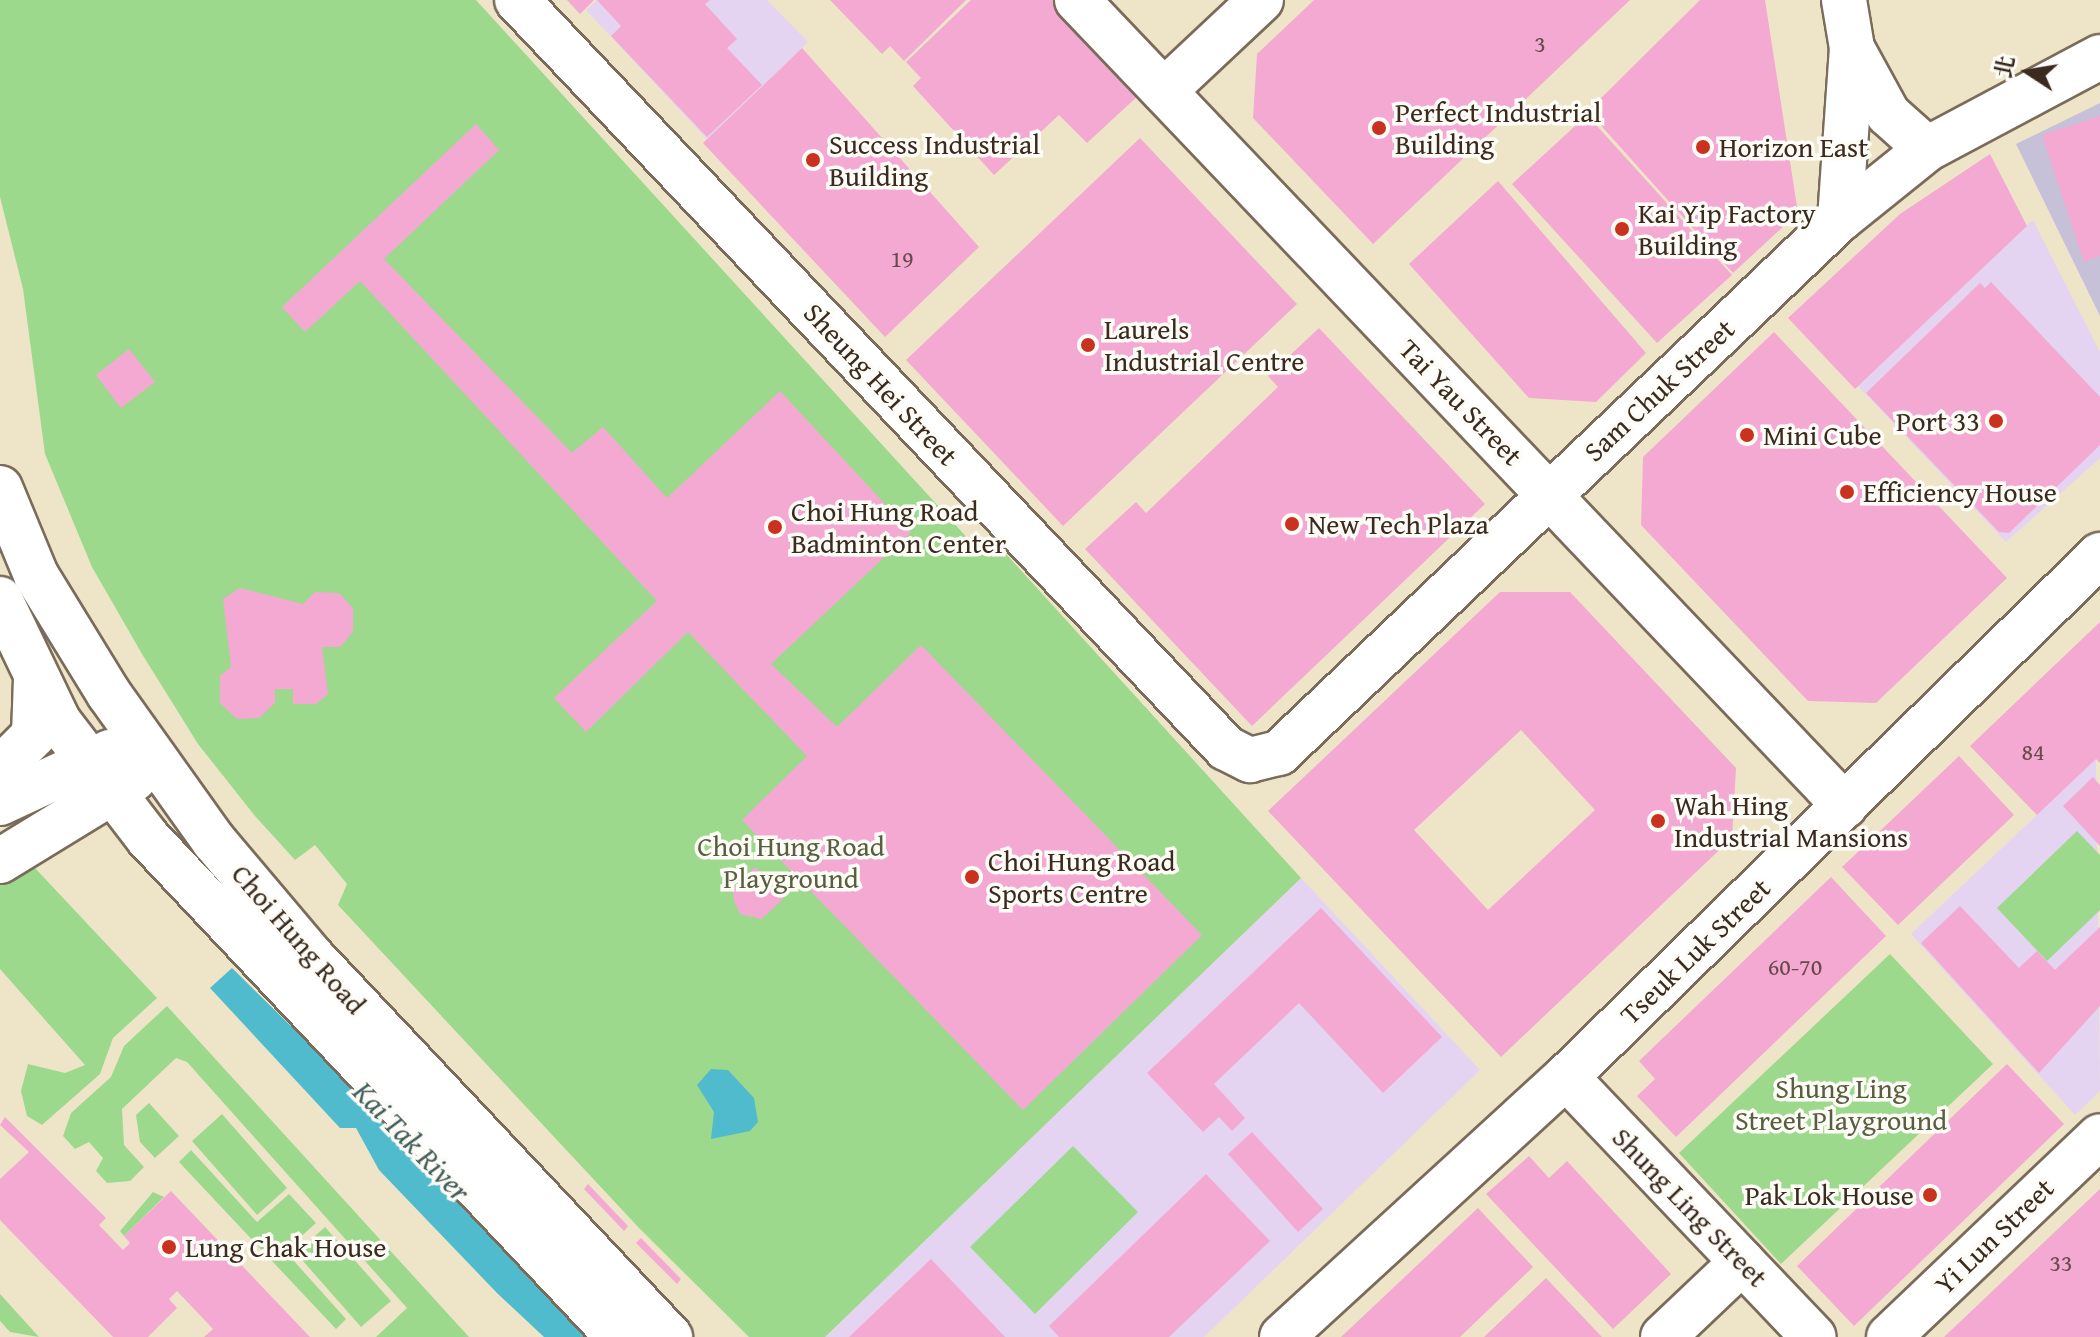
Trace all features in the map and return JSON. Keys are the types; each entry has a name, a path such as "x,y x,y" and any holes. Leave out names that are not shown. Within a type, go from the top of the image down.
{"street":[{"name":"Sheung Hei Street","path":"517,0 1219,742 1250,760"},
{"name":"Tai Yau Street","path":"1077,0 1845,806"},
{"path":"1164,91 1261,0"},
{"path":"1840,219 1852,48 1844,0"},
{"path":"1852,48 1888,114 1927,149"},
{"name":"Sam Chuk Street","path":"1250,760 1279,753 1840,219 1927,149 2100,57"},
{"name":"Choi Hung Road","path":"0,488 36,575 149,752 313,958 670,1337"},
{"name":"Tseuk Luk Street","path":"1282,1337 1566,1077 2100,555"},
{"name":"Choi Hung Road","path":"0,599 36,678 83,759 114,797 194,891 618,1337"},
{"path":"0,769 34,735 36,678"},
{"path":"0,803 83,759 149,752"},
{"path":"0,861 114,797 149,752"},
{"name":"Shung Ling Street","path":"1566,1077 1814,1337"},
{"name":"Yi Lun Street","path":"1889,1337 2100,1136"},
{"path":"1663,1337 1742,1262"}],"shaded area":[{"path":"597,0 767,0 808,42 707,139 586,10"},
{"path":"2100,103 2100,316 2016,144"},
{"name":"Port 33","path":"2033,220 2100,352 2100,458 2006,542 1858,386"},
{"path":"2096,759 2100,1091 2075,1115 1911,934"},
{"path":"1301,878 1480,1070 1204,1337 825,1337"}],"green space":[{"name":"Choi Hung Road Playground","path":"0,0 476,0 982,554 995,542 1301,878 825,1337 749,1337 639,1228 338,905 347,884 315,845 295,860 255,816 198,744 142,654 92,567 45,454 23,289 0,197"},
{"path":"2077,831 2100,855 2100,910 2047,961 1997,908"},
{"path":"35,868 157,998 113,1038 100,1074 42,1125 27,1116 21,1091 28,1064 65,1073 85,1065 0,969 0,879"},
{"name":"Shung Ling Street Playground","path":"1890,954 1993,1064 1781,1264 1679,1153"},
{"path":"167,1006 469,1337 376,1337 407,1308 187,1062 176,1058 122,1109 124,1145 144,1167 130,1181 107,1183 96,1171 103,1158 89,1142 75,1149 63,1136 71,1113 111,1077 124,1046"},
{"path":"149,1103 179,1136 155,1158 140,1142 136,1115"},
{"path":"222,1114 287,1188 257,1215 192,1141"},
{"path":"1073,1146 1138,1212 1035,1314 970,1247"},
{"path":"191,1150 257,1222 289,1194 316,1223 285,1251 346,1319 336,1329 179,1162"},
{"path":"153,1192 164,1197 124,1236 120,1231"},
{"path":"325,1227 391,1301 361,1327 296,1253"},
{"path":"0,1294 39,1337 10,1332 0,1321"}],"water":[{"name":"Kai Tak River","path":"232,968 360,1094 589,1337 544,1337 497,1293 379,1170 356,1128 340,1128 210,988"},
{"path":"711,1069 728,1070 754,1098 758,1122 750,1131 711,1139 714,1112 697,1085"}],"building":[{"path":"567,0 594,0 580,14"},
{"path":"597,0 710,0 705,4 737,39 727,48 762,85 707,137 611,36 621,26"},
{"path":"830,0 966,0 904,61 890,46 882,54"},
{"path":"971,0 1053,0 1140,94 1087,143 1059,115 994,175 913,86 921,78 906,62"},
{"name":"Perfect Industrial Building","path":"1314,0 1630,0 1373,244 1253,118 1257,54"},
{"name":"Horizon East","path":"1700,0 1765,0 1798,213 1733,273 1588,111"},
{"name":"Success Industrial Building","path":"802,48 979,247 885,337 703,143"},
{"name":"Kai Yip Factory Building","path":"1587,115 1732,275 1657,343 1512,184"},
{"path":"2100,116 2100,256 2084,262 2042,135"},
{"path":"476,124 499,150 384,259 572,453 603,427 667,498 780,391 911,532 771,664 837,727 921,645 1202,935 1023,1110 742,820 807,756 688,632 586,732 554,698 657,601 360,281 305,332 282,307"},
{"name":"Laurels Industrial Centre","path":"1140,138 1297,304 1063,526 906,360"},
{"path":"1990,154 2027,226 1855,389 1788,318 1900,214"},
{"path":"1498,181 1646,353 1596,402 1529,398 1409,264"},
{"name":"Port 33","path":"1991,282 2100,397 2100,445 2009,533 1999,532 1866,393 1980,283 1985,288"},
{"name":"New Tech Plaza","path":"1319,328 1485,504 1252,726 1085,549 1136,502 1146,513 1278,387 1268,376"},
{"name":"Efficiency House","path":"1774,332 2007,578 1876,703 1808,701 1641,525 1643,457"},
{"path":"129,349 155,382 121,408 96,375"},
{"path":"240,588 303,604 315,592 339,593 353,608 353,632 340,647 322,647 328,694 316,704 293,704 293,689 275,689 275,703 259,718 237,719 220,703 220,676 231,667 223,599"},
{"name":"Wah Hing Industrial Mansions","path":"1500,592 1570,592 1736,768 1732,838 1501,1057 1268,811","holes":["1521,730 1595,810 1488,910 1414,830"]},
{"path":"2100,622 2100,763 2096,759 2037,815 1970,746"},
{"path":"1959,756 2014,815 1898,925 1842,867"},
{"path":"2093,777 2100,785 2100,846 2063,806"},
{"path":"755,867 785,897 762,919 740,914 734,901 733,889"},
{"path":"1831,877 1886,936 1676,1137 1637,1096 1655,1079 1639,1061"},
{"path":"1960,906 2019,968 2037,951 2055,970 2100,927 2100,1006 2039,1073 1921,943"},
{"path":"1321,908 1442,1037 1383,1093 1299,1003 1214,1084 1245,1118 1232,1131 1219,1117 1203,1132 1147,1073"},
{"name":"Pak Lok House","path":"2007,1064 2064,1124 1854,1326 1797,1266"},
{"name":"Lung Chak House","path":"5,1117 106,1218 99,1225 123,1250 130,1243 124,1236 171,1191 310,1337 204,1337 213,1329 177,1291 169,1299 177,1308 148,1337 113,1337 0,1220 0,1179 29,1152 0,1125"},
{"path":"1252,1132 1323,1209 1298,1232 1228,1154"},
{"path":"1529,1156 1549,1178 1567,1161 1671,1274 1613,1329 1486,1194"},
{"path":"1206,1174 1270,1241 1169,1337 1059,1337 1049,1326"},
{"path":"588,1184 628,1226 624,1231 584,1189"},
{"path":"2100,1189 2100,1337 1944,1337"},
{"path":"1478,1208 1533,1267 1460,1337 1341,1337"},
{"path":"641,1238 681,1279 677,1284 636,1243"},
{"path":"931,1259 1005,1337 849,1337"},
{"path":"1546,1278 1602,1337 1484,1337"}],"place":[{"name":"Perfect Industrial Building","path":"1379,128"},
{"name":"Horizon East","path":"1703,147"},
{"name":"Success Industrial Building","path":"813,160"},
{"name":"Kai Yip Factory Building","path":"1622,229"},
{"name":"Laurels Industrial Centre","path":"1088,345"},
{"name":"Port 33","path":"1996,421"},
{"name":"Mini Cube","path":"1747,435"},
{"name":"Efficiency House","path":"1847,492"},
{"name":"New Tech Plaza","path":"1292,524"},
{"name":"Choi Hung Road Badminton Center","path":"775,527"},
{"name":"Wah Hing Industrial Mansions","path":"1658,821"},
{"name":"Choi Hung Road Sports Centre","path":"972,877"},
{"name":"Pak Lok House","path":"1930,1195"},
{"name":"Lung Chak House","path":"169,1247"}]}
